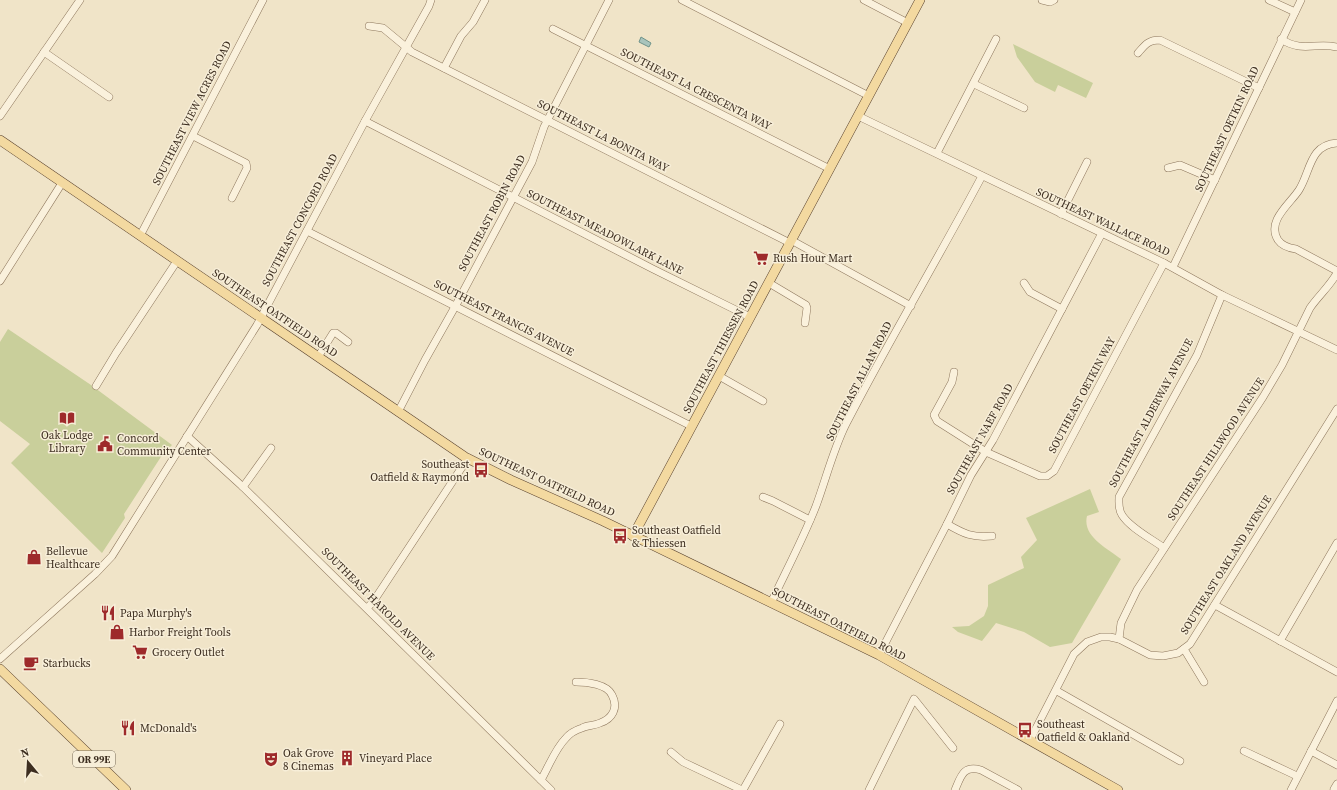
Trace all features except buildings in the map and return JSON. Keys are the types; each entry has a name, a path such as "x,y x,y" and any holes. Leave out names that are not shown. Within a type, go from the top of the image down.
{"main road":[{"name":"SOUTHEAST THIESSEN ROAD","path":"632,536 920,0"},
{"name":"SOUTHEAST OATFIELD ROAD","path":"0,140 398,412 468,458 511,480 632,536 879,655 1118,790"},
{"name":"OR 99E","path":"0,669 126,790"}],"street":[{"path":"0,116 80,0"},
{"name":"SOUTHEAST VIEW ACRES ROAD","path":"140,236 263,0"},
{"name":"SOUTHEAST CONCORD ROAD","path":"0,659 108,561 260,318 431,0"},
{"path":"444,68 461,36 473,22 485,0"},
{"name":"SOUTHEAST ROBIN ROAD","path":"398,412 514,198 532,162 547,121 609,0"},
{"path":"682,0 869,96"},
{"path":"864,0 908,23"},
{"path":"1042,0 1050,2 1054,0"},
{"path":"1269,0 1295,12"},
{"name":"SOUTHEAST OETKIN ROAD","path":"1173,267 1301,0"},
{"name":"SOUTHEAST LA BONITA WAY","path":"370,26 383,28 406,48 547,121 791,242 911,306"},
{"name":"SOUTHEAST LA CRESCENTA WAY","path":"553,29 830,170"},
{"path":"937,154 996,39"},
{"path":"1282,39 1300,47 1325,45 1337,47"},
{"path":"1138,53 1145,44 1151,40 1160,40 1259,88"},
{"path":"44,52 109,97"},
{"path":"974,84 1024,108"},
{"name":"SOUTHEAST WALLACE ROAD","path":"858,116 1173,267 1222,295 1337,350"},
{"name":"SOUTHEAST MEADOWLARK LANE","path":"365,121 750,317"},
{"path":"193,136 246,163 247,168 232,198"},
{"path":"1337,143 1328,145 1316,153 1311,161 1301,188 1280,214 1274,229 1280,243 1296,249 1337,272"},
{"path":"1061,214 1087,162"},
{"path":"1168,168 1180,165 1215,180"},
{"name":"SOUTHEAST ALLAN ROAD","path":"771,603 810,520 842,433 982,176"},
{"path":"0,280 62,183"},
{"name":"SOUTHEAST FRANCIS AVENUE","path":"307,231 691,426"},
{"name":"SOUTHEAST NAEF ROAD","path":"879,655 971,475 996,434 1102,233"},
{"path":"96,386 177,261"},
{"name":"SOUTHEAST OETKIN WAY","path":"954,372 952,382 934,415 937,421 986,452 1040,476 1047,476 1054,471 1164,263"},
{"name":"SOUTHEAST HILLWOOD AVENUE","path":"1119,639 1120,627 1137,590 1263,397 1282,365 1314,302 1329,287 1337,272"},
{"path":"769,283 806,305 805,323"},
{"path":"1024,283 1030,292 1062,309"},
{"name":"SOUTHEAST ALDERWAY AVENUE","path":"1164,548 1128,523 1119,509 1119,497 1197,355 1222,295"},
{"path":"318,357 333,333 336,332 348,342"},
{"path":"719,376 763,401"},
{"name":"SOUTHEAST OAKLAND AVENUE","path":"1030,740 1074,654 1083,645 1091,640 1101,637 1119,639 1145,653 1155,656 1170,655 1184,649 1194,639 1337,409"},
{"name":"SOUTHEAST HAROLD AVENUE","path":"187,436 243,487 551,790"},
{"path":"243,487 271,448"},
{"path":"367,608 373,602 468,458"},
{"path":"763,497 810,520"},
{"path":"947,524 972,536 992,536"},
{"path":"1280,641 1337,543"},
{"path":"1215,605 1337,672"},
{"path":"1184,649 1204,682"},
{"path":"541,780 560,745 567,737 581,728 603,722 612,716 616,707 610,691 592,682 576,682"},
{"path":"1056,691 1180,761"},
{"path":"869,790 914,698 953,748"},
{"path":"1291,790 1337,701"},
{"path":"671,752 683,762 742,790 780,724"},
{"path":"1244,751 1297,776"},
{"path":"1311,751 1337,765"},
{"path":"955,790 964,772 968,769 975,768 982,770 1018,790"}],"green space":[{"path":"1013,44 1093,83 1086,98 1058,85 1055,92 1035,82 1017,57"},
{"path":"8,329 91,385 172,445 166,449 124,514 125,518 102,553 11,463 30,444 0,421 0,342"},
{"path":"1090,489 1099,512 1087,516 1086,523 1088,530 1097,541 1121,559 1072,643 1050,647 1024,632 996,623 982,641 958,632 952,627 969,626 984,616 988,606 988,585 1024,568 1021,557 1037,540 1026,518"}],"water":[{"path":"641,37 651,43 649,47 639,42"}],"place":[{"name":"Rush Hour Mart","path":"761,258"},
{"name":"Oak Lodge Library","path":"67,418"},
{"name":"Concord Community Center","path":"105,444"},
{"name":"Southeast Oatfield & Raymond","path":"481,470"},
{"name":"Southeast Oatfield & Thiessen","path":"620,536"},
{"name":"Bellevue Healthcare","path":"34,557"},
{"name":"Papa Murphy's","path":"108,613"},
{"name":"Harbor Freight Tools","path":"117,632"},
{"name":"Grocery Outlet","path":"140,652"},
{"name":"Starbucks","path":"31,663"},
{"name":"McDonald's","path":"128,728"},
{"name":"Southeast Oatfield & Oakland","path":"1025,730"},
{"name":"Vineyard Place","path":"347,758"},
{"name":"Oak Grove 8 Cinemas","path":"271,759"}]}
